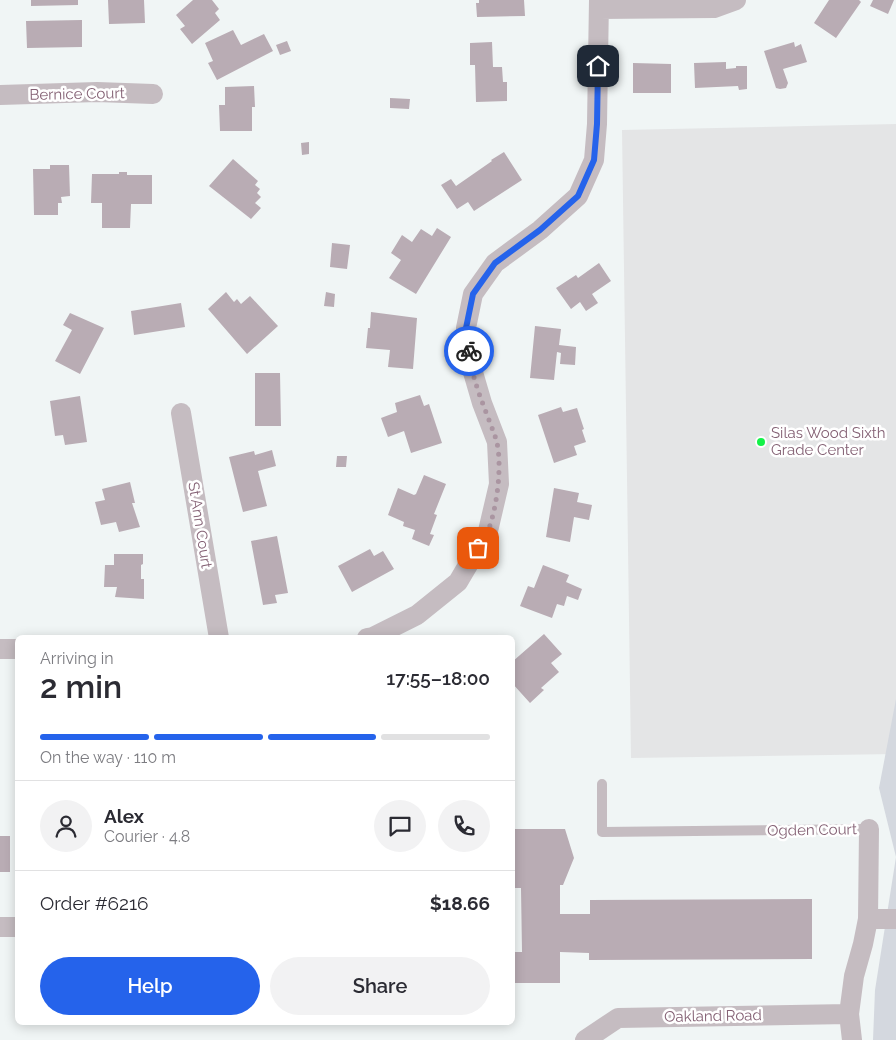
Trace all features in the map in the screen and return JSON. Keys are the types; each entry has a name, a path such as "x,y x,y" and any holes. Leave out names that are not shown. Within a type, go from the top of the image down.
{"street":[{"path":"377,635 417,615 458,582 488,531 499,484 497,442 482,403 470,362 466,328 473,294 495,263 540,230 578,196 594,160 597,124 599,4 714,8 736,0"},
{"name":"Bernice Court","path":"0,95 97,92 153,94"},
{"name":"St Ann Court","path":"182,413 219,635"},
{"name":"Ogden Court","path":"852,1040 849,1014 854,976 864,944 868,919 869,829"},
{"path":"868,919 896,919"},
{"path":"0,926 15,927"},
{"name":"Oakland Road","path":"585,1040 618,1018 849,1014"}],"lane":[{"name":"Ogden Court","path":"602,784 602,832 869,829"}],"shaded area":[{"name":"Silas Wood Sixth Grade Center","path":"896,124 896,754 631,758 622,130"},
{"path":"896,699 896,857 879,788"},
{"path":"896,857 896,1040 873,1040 875,990"}],"building":[{"path":"31,0 78,0 78,5 31,6"},
{"path":"108,0 144,0 145,23 109,24"},
{"path":"193,0 212,0 219,9 215,13 220,20 192,44 180,29 185,26 176,15"},
{"path":"479,0 524,0 525,16 477,17 476,3 479,3"},
{"path":"829,0 859,0 861,2 836,38 814,23"},
{"path":"873,0 894,0 888,14 870,6"},
{"path":"82,20 82,47 27,48 26,21"},
{"path":"233,30 241,45 264,34 273,51 217,80 208,63 213,61 205,43"},
{"path":"287,41 291,51 280,55 276,45"},
{"path":"492,42 493,67 502,67 503,82 507,82 507,101 476,102 475,65 470,65 470,43"},
{"path":"794,42 795,47 801,44 807,62 783,69 788,83 786,88 776,88 764,51"},
{"path":"726,62 726,69 736,68 736,66 747,66 747,89 739,90 738,86 695,88 694,63"},
{"path":"633,63 671,64 671,93 633,93"},
{"path":"254,86 255,107 252,107 252,131 220,131 219,105 225,105 225,87"},
{"path":"390,98 410,99 409,109 390,108"},
{"path":"309,142 309,154 302,155 301,143"},
{"path":"504,152 522,180 474,211 468,202 457,209 441,185 451,179 456,186"},
{"path":"233,159 258,181 255,185 260,189 257,193 261,197 255,203 261,208 251,219 209,186"},
{"path":"50,165 69,165 70,196 61,197 62,203 58,203 58,215 34,215 33,169 50,169"},
{"path":"119,172 127,172 127,175 152,175 152,204 131,204 130,228 102,228 102,203 91,203 92,174 119,174"},
{"path":"437,228 451,237 416,294 389,278 401,260 391,253 402,235 412,242 421,229 432,236"},
{"path":"332,243 350,245 347,269 330,267"},
{"path":"599,263 611,281 592,294 598,303 586,311 580,302 571,309 556,288 576,275 578,278"},
{"path":"226,292 234,302 237,299 241,304 250,296 278,326 247,354 208,309"},
{"path":"326,292 335,294 334,307 324,306"},
{"path":"181,303 185,327 134,335 131,311"},
{"path":"371,312 417,318 413,369 388,367 390,350 366,348"},
{"path":"70,313 104,328 80,374 55,361 72,330 63,325"},
{"path":"535,326 561,329 559,345 576,347 575,365 560,364 561,353 557,352 554,380 530,378"},
{"path":"255,373 280,373 281,426 255,426"},
{"path":"420,395 424,406 429,404 442,443 411,453 404,431 388,437 381,418 397,412 395,403"},
{"path":"80,396 87,442 65,445 63,435 55,436 50,401"},
{"path":"561,407 563,412 577,408 586,442 574,446 577,455 554,463 538,415"},
{"path":"272,450 276,466 258,471 267,506 243,512 229,457 254,451 255,455"},
{"path":"337,456 347,456 346,467 336,467"},
{"path":"424,475 446,484 434,514 437,515 430,534 434,535 429,546 412,539 415,530 403,526 404,522 388,515 398,488 414,495 416,494"},
{"path":"130,482 135,503 132,503 140,527 119,532 116,522 101,525 95,502 105,500 102,489"},
{"path":"554,488 579,493 577,502 592,505 589,520 574,517 570,542 546,537"},
{"path":"277,536 288,593 275,595 277,603 263,605 251,541"},
{"path":"370,549 374,556 383,551 394,569 352,592 338,566"},
{"path":"114,554 143,554 141,579 144,579 144,599 115,597 117,587 104,587 105,565 114,565"},
{"path":"543,565 569,575 566,582 582,589 578,600 567,596 564,606 557,604 552,618 520,606 528,586 534,588"},
{"path":"544,634 562,654 551,663 559,672 541,688 544,690 530,703 515,686 515,659"},
{"path":"515,829 565,829 574,858 563,885 560,885 560,914 590,914 590,900 812,899 812,959 589,960 589,953 560,952 560,983 515,983 515,952 522,952 521,888 515,888"},
{"path":"0,836 10,836 10,872 0,872"}],"way so far":[{"path":"469,351 470,362 482,403 497,442 499,484 488,531 478,548"}],"place":[{"name":"Silas Wood Sixth Grade Center","path":"761,442"}],"route":[{"path":"469,351 466,328 473,294 495,263 540,230 578,196 594,160 598,66"}]}
